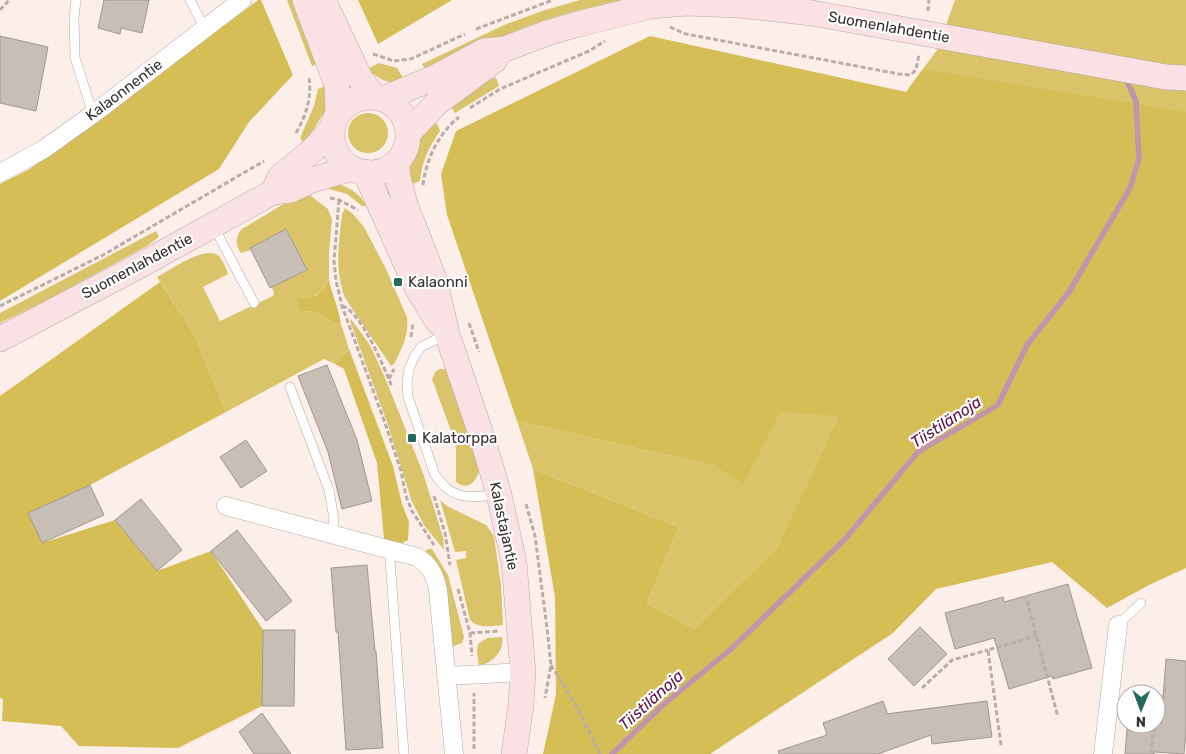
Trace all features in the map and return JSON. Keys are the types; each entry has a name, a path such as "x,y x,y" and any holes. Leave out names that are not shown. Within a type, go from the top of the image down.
{"main road":[{"path":"305,0 337,85 335,121 334,147 338,155 358,170 382,171 396,163 405,149 408,133 406,122 401,112 393,104 379,98 367,96 350,102 335,121"},
{"path":"323,0 361,80 379,98"},
{"name":"Suomenlahdentie","path":"379,98 436,77 484,51 506,49 547,33 651,3 739,5 812,13 1166,77 1186,78"},
{"name":"Suomenlahdentie","path":"408,133 437,103 490,64 506,49"},
{"name":"Suomenlahdentie","path":"273,192 280,176 314,150 335,121"},
{"name":"Kalastajantie","path":"396,163 406,207 434,278 447,334 483,440 499,495 514,562 522,672 521,704 514,754"},
{"name":"Suomenlahdentie","path":"0,338 273,192 291,190 312,180 358,170"},
{"name":"Kalastajantie","path":"358,170 417,288 447,334"}],"street":[{"name":"Kalaonnentie","path":"0,173 44,149 93,114 242,0"},
{"path":"226,506 417,557 430,566 438,590 454,754"},
{"path":"1103,754 1118,625"},
{"path":"446,676 522,672"}],"lane":[{"path":"76,0 74,18 75,58 93,114"},
{"path":"190,0 205,29"},
{"path":"213,225 254,303"},
{"path":"447,334 421,347 414,357 409,369 408,397 435,475 440,483 448,491 460,496 472,498 499,495"},
{"path":"290,387 328,490 334,519 332,535"},
{"path":"392,550 390,568 404,754"},
{"path":"1118,625 1141,603"}],"path":[{"path":"0,10 9,0"},
{"path":"474,30 553,0"},
{"path":"928,13 929,0"},
{"path":"669,26 686,34 899,74 910,74 916,70 920,51"},
{"path":"374,55 394,61 411,59 466,34"},
{"path":"466,111 500,89 589,51 610,38"},
{"path":"587,43 589,51"},
{"path":"294,138 310,100 309,81"},
{"path":"450,125 460,116"},
{"path":"0,306 103,255 266,160"},
{"path":"358,210 339,200 334,260 336,281 359,354 390,439 406,496 422,527 438,550"},
{"path":"410,341 412,317"},
{"path":"389,379 397,364"},
{"path":"444,558 450,566"},
{"path":"456,584 470,633 474,675 474,754"},
{"path":"1027,601 1058,718"},
{"path":"922,688 952,660 1036,636"},
{"path":"988,650 1001,745"},
{"path":"551,665 577,707 600,754"},
{"path":"1151,754 1154,734"}],"shaded area":[{"path":"258,0 261,0 293,75 249,122 219,169 0,301 0,184 28,170 92,125"},
{"path":"287,0 292,0 297,4 322,62 312,66"},
{"path":"358,0 452,0 378,44"},
{"path":"580,0 628,0 578,11 528,26 490,42 428,73 422,64 504,25"},
{"path":"955,0 1186,0 1186,458 779,545 694,629 647,603 679,527 533,469 517,421 715,466 906,92 937,50"},
{"path":"650,36 906,92 923,69 1186,112 1186,568 1149,585 1107,608 1052,562 936,589 893,633 710,754 543,754 556,694 555,597 533,469 679,527 647,603 694,629 779,545 839,416 780,412 743,484 715,466 517,421 447,215 441,174 456,131"},
{"path":"379,63 397,68 407,84 395,84 386,81 367,69"},
{"path":"496,77 499,86 455,113 449,104 470,90"},
{"path":"329,84 328,104 304,144 300,138 314,106 318,89"},
{"path":"372,113 379,116 385,122 388,133 387,141 379,150 372,153 364,153 357,150 349,141 348,129 351,122 360,114"},
{"path":"432,120 438,125 440,131 427,154 422,167 420,181 408,186 410,168 415,152"},
{"path":"326,183 345,186 355,192 367,206 362,206 347,194 329,189"},
{"path":"308,191 311,196 328,209 332,220 329,280 321,292 310,298 296,300 301,311 317,312 333,323 341,324 349,349 335,364 324,359 226,412 194,334 157,277 188,259 206,253 213,253 219,256 228,274 203,287 220,321 273,296 272,287 307,270 286,229 250,248 251,250 241,253 237,244 237,238 242,229"},
{"path":"345,208 364,227 385,267 407,317 407,330 404,341 394,364 391,366 345,298 342,288 339,277 338,256 342,214"},
{"path":"156,231 159,237 147,246 51,298 0,323 0,313"},
{"path":"329,280 341,324 333,323 317,312 300,311 296,299 308,298 320,293"},
{"path":"160,282 194,334 226,412 90,485 28,513 42,543 115,520 157,571 211,551 263,630 262,706 178,748 79,746 61,726 2,721 3,699 0,698 0,396"},
{"path":"351,319 370,345 386,380 423,473 443,537 444,550 424,525 412,502 387,422 350,321"},
{"path":"349,349 393,466 402,504 409,522 408,540 402,543 384,539 377,463 344,369 335,364"},
{"path":"447,369 480,466 478,475 472,483 465,486 456,482 456,449 454,439 432,379 436,371"},
{"path":"440,500 447,506 486,525 494,536 501,585 503,625 481,626 470,620 456,560 466,558 466,551 455,552"},
{"path":"428,549 432,549 448,575 464,637 462,643 451,647 449,609 444,582 434,560 425,552"},
{"path":"502,637 502,647 497,655 489,662 479,666 478,644 487,638"}],"building":[{"path":"104,0 149,0 142,33 121,28 120,34 98,28"},
{"path":"0,36 48,47 36,111 0,103"},
{"path":"286,229 307,270 270,288 250,248"},
{"path":"327,365 357,440 372,501 342,509 328,452 298,376"},
{"path":"246,440 267,471 241,488 220,457"},
{"path":"90,485 104,515 42,543 28,513"},
{"path":"141,499 182,550 157,571 115,520"},
{"path":"237,530 292,601 266,621 211,551"},
{"path":"367,565 383,748 346,750 338,632 336,632 331,568"},
{"path":"1068,584 1092,668 1053,679 1052,676 1009,689 994,638 955,649 945,613 1003,597 1004,602"},
{"path":"920,627 947,654 914,686 888,659"},
{"path":"263,630 295,630 294,706 262,706"},
{"path":"1166,659 1186,661 1186,733 1184,754 1154,752 1154,754 1125,754 1127,734 1166,734 1166,684 1164,684"},
{"path":"883,701 886,714 987,701 992,737 932,744 931,735 878,754 779,754 778,751 827,735 823,723"},
{"path":"262,713 291,754 254,754 239,732"}],"waterway":[{"name":"Tiistilänoja","path":"612,754 663,705 731,649 845,539 918,452 998,405 1027,345 1069,292 1130,188 1139,159 1136,101 1125,77"}],"place":[{"name":"Kalaonni","path":"398,282"},
{"name":"Kalatorppa","path":"412,438"}]}
